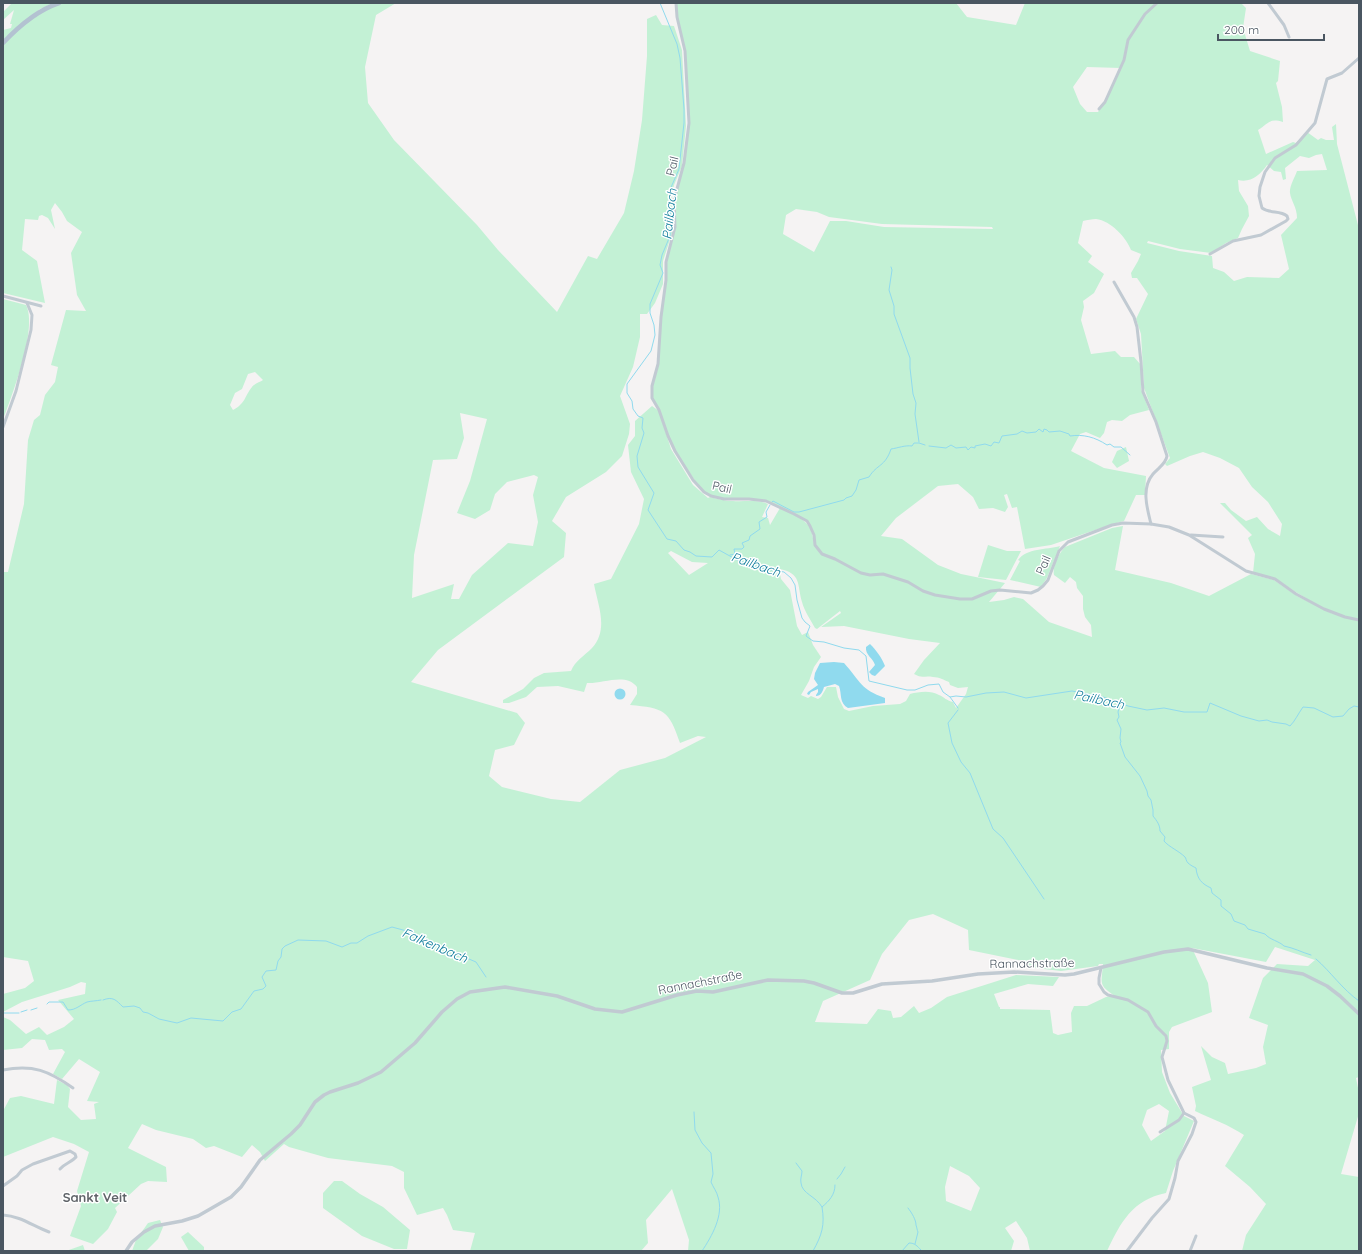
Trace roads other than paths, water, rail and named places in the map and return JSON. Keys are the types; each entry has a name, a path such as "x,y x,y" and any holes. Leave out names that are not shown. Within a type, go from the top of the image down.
{"main road":[{"path":"3,43 31,18 59,3"}],"street":[{"name":"Pail","path":"676,3 678,22 685,51 689,123 684,163 674,200 675,227 666,262 666,280 661,316 658,364 651,393 653,402 659,410 675,451 700,488 711,496 724,500 749,499 766,501 807,521 814,534 815,545 822,554 861,573 870,575 884,574 908,582 923,591 935,595 960,599 972,599 991,591 1000,590 1031,593 1038,590 1048,580 1059,551 1068,542 1112,525 1123,523 1151,524 1189,535 1246,571 1275,579 1296,594 1324,609 1345,617 1359,620"},
{"path":"1099,109 1105,102 1124,60 1128,40 1145,14 1157,3"},
{"path":"1268,3 1284,25 1289,37"},
{"path":"1210,254 1232,241 1261,235 1288,219 1284,214 1270,212 1262,208 1259,196 1260,187 1265,172 1275,158 1296,145 1315,123 1327,79 1342,73 1359,58"},
{"path":"1114,282 1134,318 1137,327 1143,392 1156,422 1167,456 1165,462 1153,474 1148,483 1146,497 1151,524"},
{"path":"3,296 41,306"},
{"path":"3,427 15,395 32,330 32,315 27,303"},
{"name":"Pail","path":"1189,535 1223,537"},
{"name":"Rannachstraße","path":"126,1251 132,1242 144,1232 155,1226 182,1221 198,1216 231,1197 241,1187 260,1160 300,1125 315,1102 324,1094 358,1083 381,1072 415,1043 442,1012 457,999 470,992 504,986 557,996 595,1009 622,1012 677,995 697,991 713,992 768,980 804,981 842,993 853,993 882,984 932,981 968,975 1014,972 1065,975 1084,972 1164,952 1188,949 1267,968 1303,974 1327,986 1359,1014"},
{"path":"1101,968 1099,984 1104,992 1128,1000 1148,1012 1156,1026 1166,1036 1167,1041 1162,1060 1170,1086 1184,1113 1194,1118 1196,1122 1192,1134 1178,1161 1171,1194 1127,1251"},
{"path":"3,1070 25,1068 40,1070 63,1081 73,1088"},
{"path":"1160,1132 1180,1120 1184,1113"},
{"path":"3,1186 17,1176 22,1170 33,1164 70,1151 75,1154 76,1157 60,1169"},
{"path":"3,1215 13,1216 48,1232"},
{"path":"1190,1251 1196,1236"}],"water":[{"path":"870,644 879,654 885,666 875,676 869,672 875,665 866,650 866,647"},
{"path":"820,663 844,663 866,688 885,698 885,703 848,708 843,704 839,686 835,684 824,687 822,693 818,696 816,695 818,689 811,692 809,695 807,694 818,685 814,679"},
{"path":"618,689 622,689 624,690 624,698 618,699 615,696 615,692"}],"waterway":[{"name":"Pailbach","path":"660,3 677,44 680,58 684,123 679,169 669,192 671,218 670,236 662,255 660,265 663,273 650,304 650,313 654,325 655,335 651,351 627,384 627,393 632,401 633,409 638,416 643,418 642,428 644,433 637,456 638,467 654,493 648,510 667,539 676,541 684,550 696,556 712,557 719,550 737,560 760,568 784,572 791,578 795,585 802,618 810,626 806,636 813,641 859,650 866,656 869,681 907,690 915,690 928,685 939,684 943,692 950,697 966,697 986,693 1004,692 1026,698 1072,691 1103,697 1128,706 1147,710 1164,708 1184,712 1207,712 1210,703 1241,716 1259,721 1267,720 1290,726 1303,707 1314,708 1333,717 1343,716 1354,706 1359,707"},
{"path":"891,267 892,270 889,290 894,306 894,314 910,358 919,442"},
{"path":"929,446 946,448 951,445 956,448 966,447 968,450 971,447 975,448 975,446 985,444 991,446 994,442 999,443 1002,436 1017,434 1022,431 1027,433 1036,432 1039,429 1043,432 1044,429 1049,432 1060,431 1069,434 1070,436 1080,435 1093,438 1107,445 1110,444 1114,447 1121,447 1130,455"},
{"path":"772,502 773,501 794,512 799,512 844,500 852,496 856,490 859,480 869,477 884,462 891,449 912,446 914,443 925,445"},
{"path":"730,555 735,554 734,549 742,549 744,547 742,543 749,540 750,536 760,529 759,522 767,517 766,512 770,505"},
{"path":"950,697 958,708"},
{"path":"1120,704 1118,712 1119,717 1117,720 1121,729 1120,743 1125,757 1140,776 1147,791 1151,800 1153,816 1158,823 1160,831 1165,837 1164,841 1183,855 1188,863 1196,868 1200,881 1211,888 1212,893 1221,900 1221,906 1231,914 1234,921 1245,925 1248,929 1265,934 1269,938 1284,946 1311,955"},
{"path":"958,710 948,723 952,743 961,762 970,773 993,829 1003,838 1044,899"},
{"name":"Falkenbach","path":"103,1000 109,998 116,1001 123,1007 134,1006 159,1019 177,1023 191,1018 223,1021 232,1012 241,1009 254,991 263,989 266,986 262,977 266,971 276,970 278,961 281,957 282,949 285,946 298,940 326,941 342,947 351,943 357,943 368,936 392,927 414,933 436,945 476,962 486,977"},
{"path":"1316,959 1347,991 1359,1001"},
{"name":"Falkenbach","path":"47,1004 49,1002 63,1002 68,1010 71,1010 87,1002 101,1000"},
{"name":"Falkenbach","path":"31,1010 37,1008"},
{"name":"Falkenbach","path":"21,1012 27,1010"},
{"name":"Falkenbach","path":"3,1013 19,1013"},
{"path":"694,1112 695,1130 702,1143 711,1153 713,1174 711,1182 719,1204 716,1225 710,1239 702,1251"},
{"path":"796,1163 802,1171 802,1187 822,1207"},
{"path":"837,1179 845,1167"},
{"path":"813,1251 822,1230 822,1207 831,1198 835,1185"},
{"path":"908,1208 915,1219 918,1232 915,1244"},
{"path":"902,1251 909,1243 914,1244 921,1250"}],"district":[{"name":"Sankt Veit","path":"95,1197"}]}
